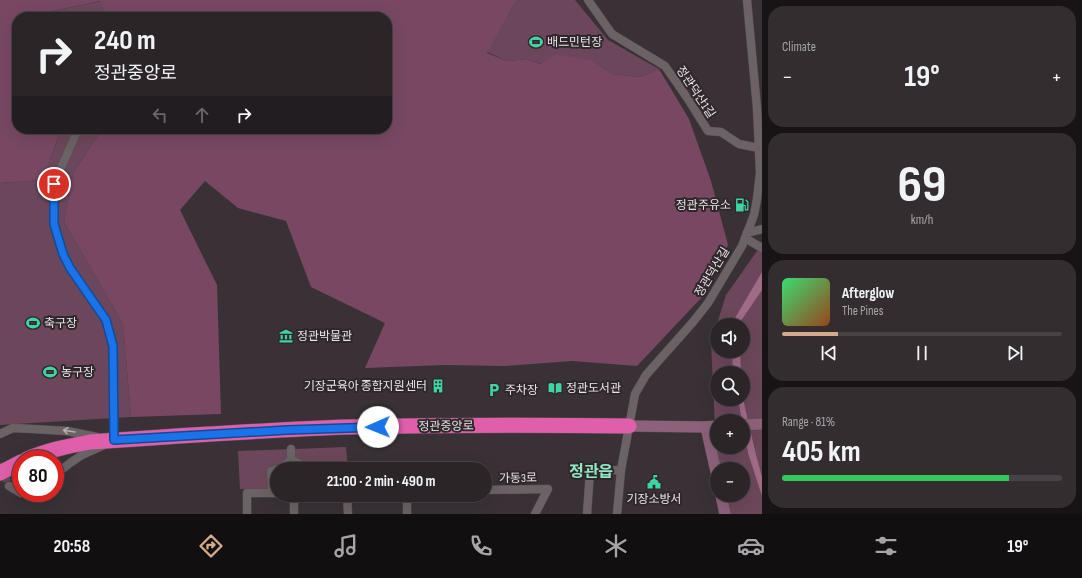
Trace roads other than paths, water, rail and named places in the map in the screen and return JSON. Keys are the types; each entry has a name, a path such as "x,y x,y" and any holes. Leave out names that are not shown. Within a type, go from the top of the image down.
{"highway":[{"name":"정관중앙로","path":"52,450 90,442 114,440 346,427 488,425 630,426"},
{"path":"0,473 12,467"}],"main road":[{"path":"750,425 762,424"},
{"name":"정관중앙로","path":"630,426 710,426"},
{"path":"722,502 725,514"}],"street":[{"name":"정관덕산1길","path":"588,0 612,34 665,66 708,131 721,132 739,144 758,148"},
{"name":"정관덕산길","path":"617,514 621,470 635,394 646,375 708,303 742,246 754,215 760,173 758,148 759,108 747,0"},
{"path":"76,134 54,184 54,224 63,254 70,268 106,320 113,346 114,440"},
{"path":"762,229 746,236 762,248"},
{"path":"0,434 13,428 47,429 67,431 114,440"},
{"path":"64,468 82,455 114,440"},
{"path":"291,449 291,460"},
{"path":"291,460 295,462"},
{"path":"587,514 590,471 621,470"},
{"name":"가동3로","path":"492,490 548,489 535,514"},
{"path":"247,514 247,493 270,493"},
{"path":"294,502 294,514"},
{"path":"347,502 348,514"},
{"path":"407,502 407,514"}],"tunnel":[{"path":"0,463 9,486"}],"place":[{"name":"배드민턴장","path":"536,42"},
{"name":"정관주유소","path":"742,205"},
{"name":"축구장","path":"33,323"},
{"name":"정관박물관","path":"286,336"},
{"name":"농구장","path":"50,372"},
{"name":"기장군육아 종합지원센터","path":"438,386"},
{"name":"정관도서관","path":"555,388"},
{"name":"주차장","path":"494,390"},
{"name":"기장소방서","path":"654,482"}],"district":[{"name":"정관읍","path":"591,471"}]}
